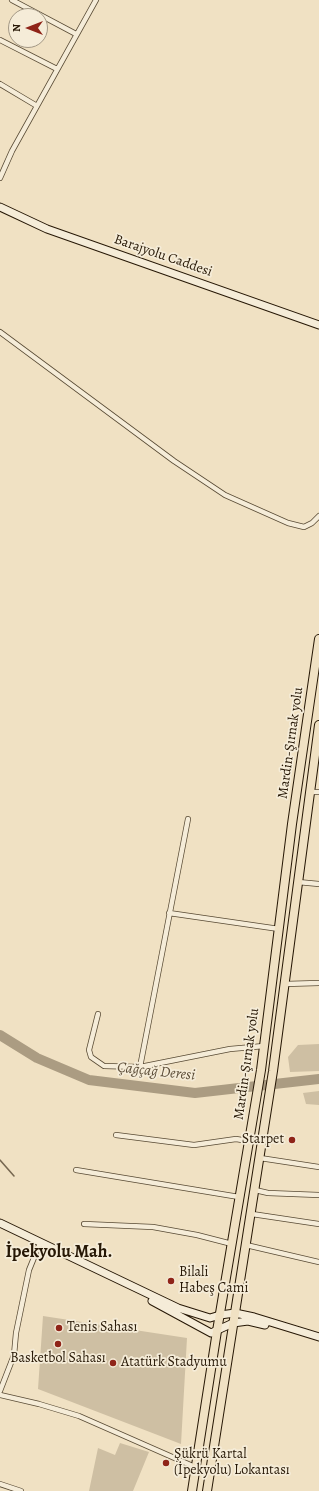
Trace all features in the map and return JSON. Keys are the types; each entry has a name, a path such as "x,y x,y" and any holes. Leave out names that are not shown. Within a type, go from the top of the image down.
{"highway":[{"name":"Mardin-Şırnak yolu","path":"192,1491 248,1141 261,1070 303,740 319,639"},
{"name":"Mardin-Şırnak yolu","path":"207,1491 268,1109 286,984 309,792 316,763 319,725"}],"main road":[{"name":"Barajyolu Caddesi","path":"0,207 47,229 319,325"},
{"path":"0,1223 211,1333 233,1322 248,1321 319,1337"},
{"path":"60,1253 178,1308 210,1318 235,1313 254,1317 319,1337"}],"street":[{"path":"12,0 76,34"},
{"path":"0,178 12,151 96,0"},
{"path":"0,40 57,69"},
{"path":"0,84 37,106"},
{"path":"0,332 174,461 225,495 293,525 304,527 312,523 319,516"},
{"path":"309,792 319,792"},
{"path":"140,1067 188,819"},
{"path":"298,882 319,884"},
{"path":"169,913 279,929"},
{"path":"286,984 319,984"},
{"path":"98,1014 89,1050 91,1057 104,1066 140,1067 230,1050 264,1046"},
{"path":"116,1135 194,1145 236,1139 248,1141"},
{"path":"260,1158 319,1167"},
{"path":"76,1170 239,1197"},
{"path":"255,1190 268,1194 319,1195"},
{"path":"252,1214 319,1224"},
{"path":"84,1224 153,1227 197,1235 232,1244"},
{"path":"0,1391 14,1355 16,1333 29,1270 40,1243"},
{"path":"246,1245 319,1262"},
{"path":"0,1395 39,1404 79,1416 195,1467"},
{"path":"0,1484 20,1491"}],"shaded area":[{"path":"319,1044 319,1071 290,1072 288,1057 298,1045"},
{"path":"319,1091 319,1105 306,1104 303,1093"},
{"name":"Atatürk Stadyumu","path":"43,1316 187,1338 181,1444 38,1389"},
{"path":"120,1443 149,1452 133,1491 89,1491 98,1448 115,1455"}],"waterway":[{"name":"Çağçağ Deresi","path":"0,1035 37,1058 89,1080 195,1093 319,1079"},
{"path":"0,1160 14,1176"}],"place":[{"name":"Starpet","path":"292,1140"},
{"name":"Bilali Habeş Cami","path":"171,1281"},
{"name":"Tenis Sahası","path":"59,1328"},
{"name":"Basketbol Sahası","path":"58,1344"},
{"name":"Atatürk Stadyumu","path":"113,1363"},
{"name":"Şükrü Kartal (İpekyolu) Lokantası","path":"166,1463"}],"district":[{"name":"İpekyolu Mah.","path":"59,1253"}]}
